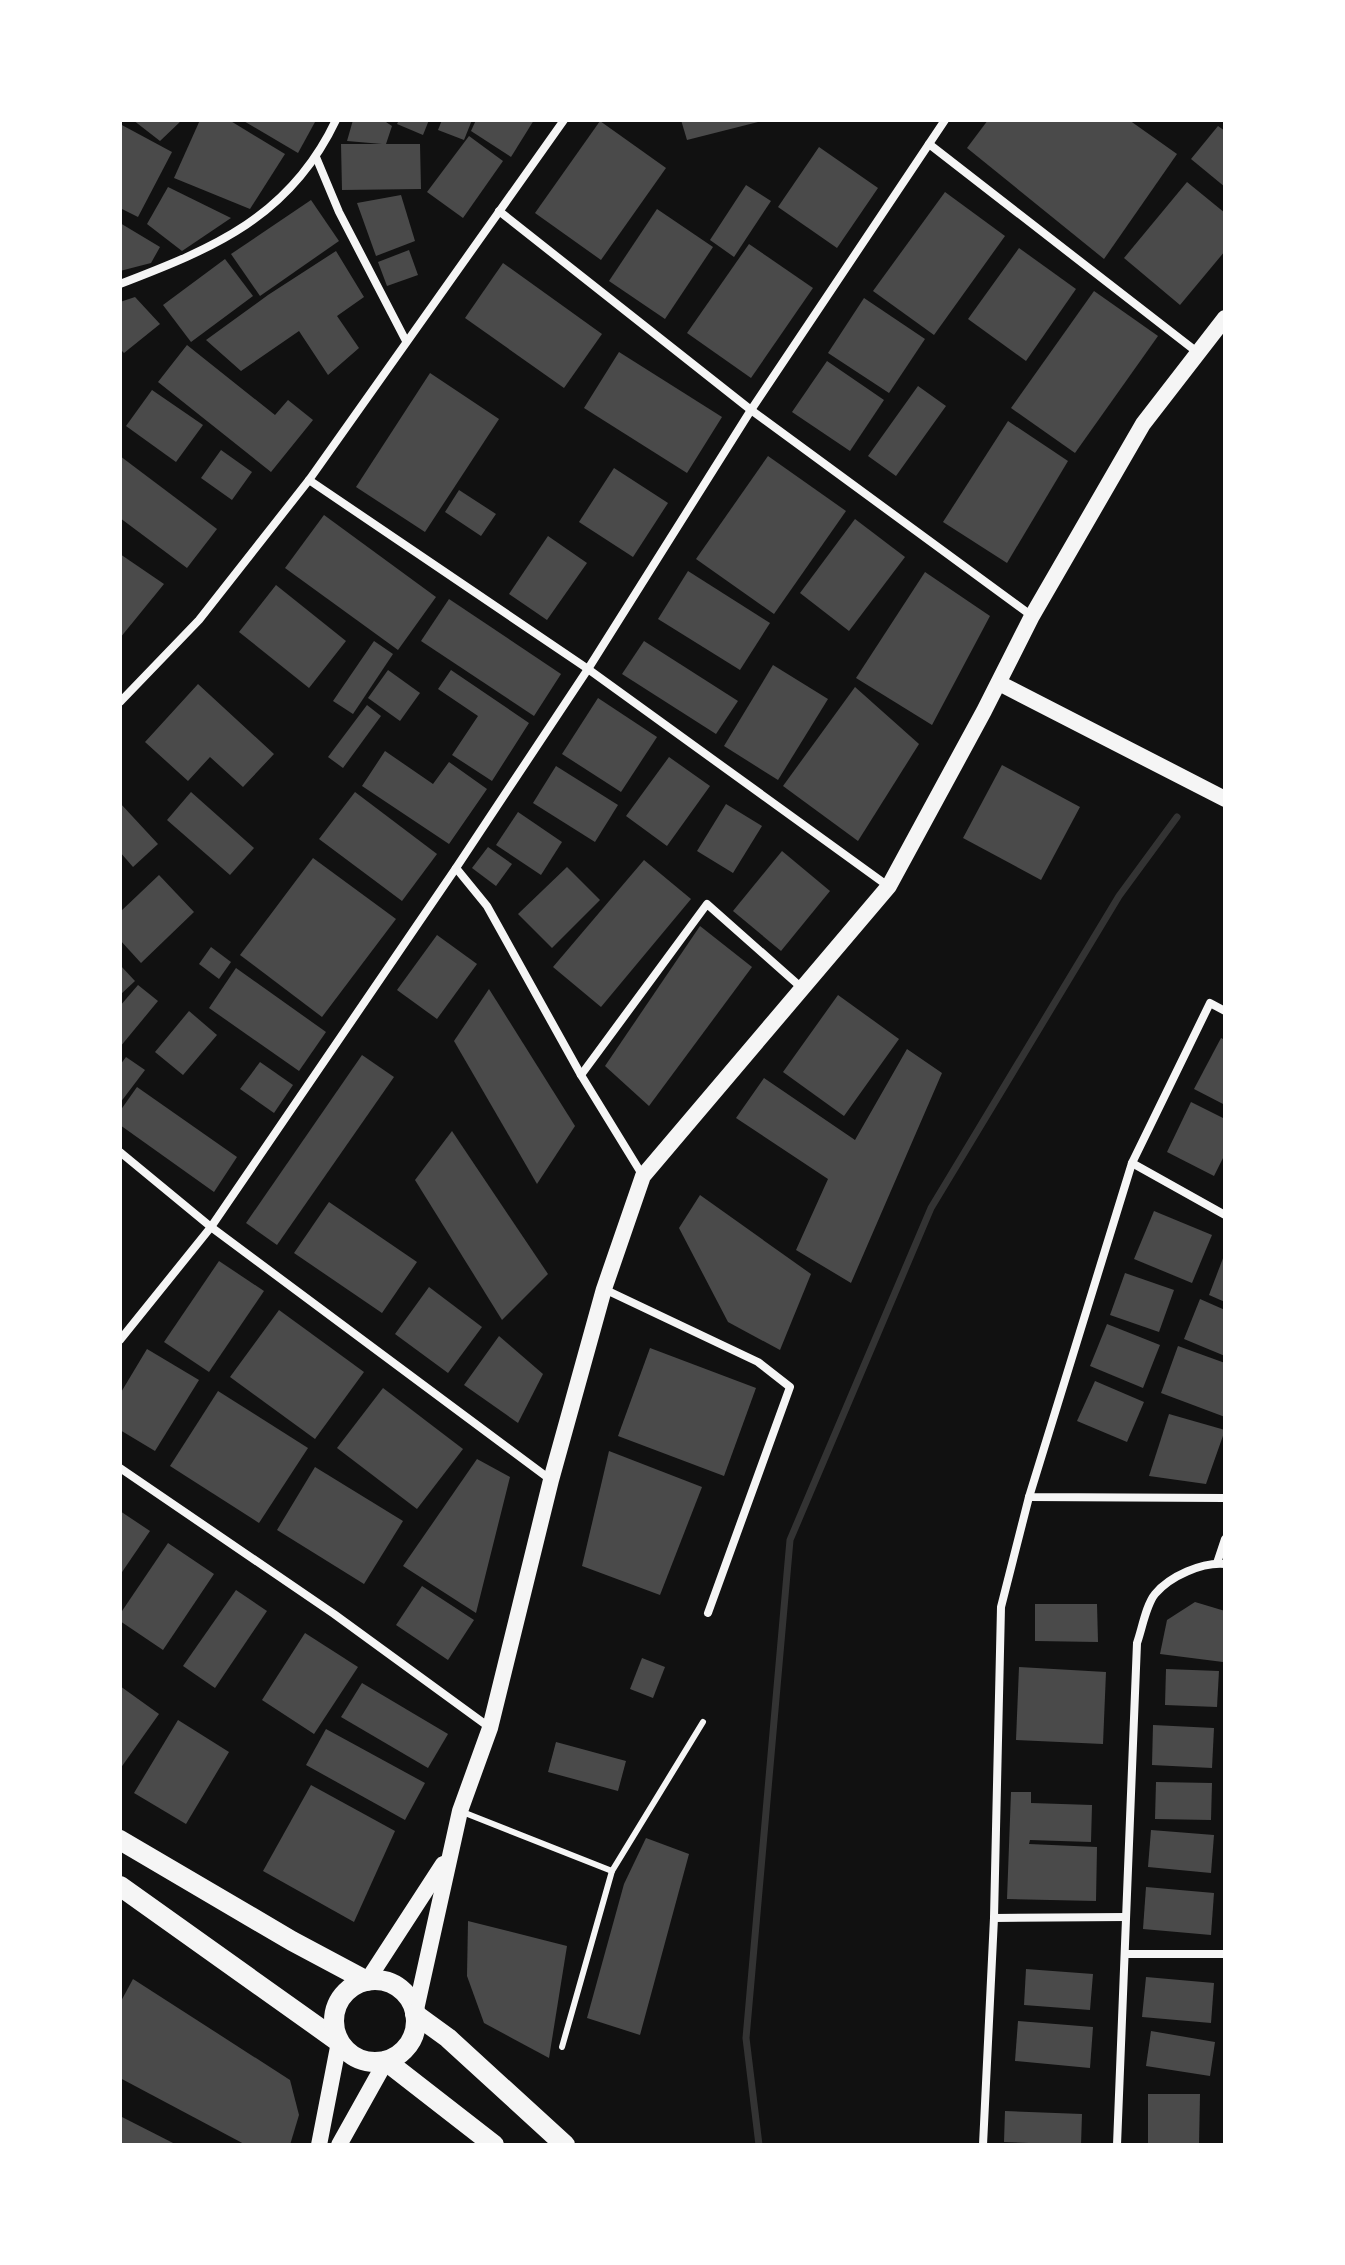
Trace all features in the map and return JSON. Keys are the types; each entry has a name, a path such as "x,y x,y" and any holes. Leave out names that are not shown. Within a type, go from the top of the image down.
{"main road":[{"path":"339,2145 386,2061 406,2048 413,2037 415,2014 460,1811 490,1728 551,1480 604,1289 643,1176 889,886 1032,616 1143,424 1225,318"},
{"path":"999,683 1225,799"},
{"path":"120,1840 292,1941 367,1981 396,1986 405,1993 415,2014 448,2038 565,2145"},
{"path":"319,2145 339,2042 334,2017 337,2004 344,1993 367,1981 448,1856"},
{"path":"120,1886 339,2042 348,2053 360,2060 386,2061 494,2145"}],"street":[{"path":"120,284 189,258 237,233 284,196 316,157 334,123 324,120"},
{"path":"120,702 199,620 309,480 564,120"},
{"path":"120,1340 211,1227 456,868 588,669 751,410 945,120"},
{"path":"929,144 1197,352"},
{"path":"316,157 339,212 406,341"},
{"path":"499,211 751,410 1032,616"},
{"path":"309,480 588,669 889,886"},
{"path":"456,868 487,906 581,1075 643,1176"},
{"path":"581,1075 707,904 803,989"},
{"path":"983,2145 994,1918 1001,1607 1029,1497 1132,1163 1210,1003 1225,1011"},
{"path":"120,1152 211,1227 551,1480"},
{"path":"1132,1163 1225,1215"},
{"path":"604,1289 758,1362 790,1387 708,1613"},
{"path":"120,1468 334,1614 490,1728"},
{"path":"1029,1497 1225,1498"},
{"path":"1117,2145 1137,1643 1154,1595 1185,1572 1221,1564 1225,1539"},
{"path":"994,1918 1126,1917"},
{"path":"1127,1954 1225,1954"}],"lane":[{"path":"562,2047 612,1871 703,1722"},
{"path":"460,1811 612,1871"}],"building":[{"path":"133,120 182,120 160,141"},
{"path":"200,120 229,120 285,154 250,209 174,178"},
{"path":"242,120 311,120 315,122 298,153"},
{"path":"353,120 383,120 392,126 386,144 420,144 421,189 342,190 341,144 382,144 347,141"},
{"path":"399,120 429,120 423,135 397,124"},
{"path":"442,120 472,120 464,140 438,130"},
{"path":"476,120 534,120 511,157 471,131"},
{"path":"681,120 762,120 762,121 687,140"},
{"path":"988,120 1129,120 1177,154 1104,259 967,148"},
{"path":"600,121 666,168 601,260 535,213"},
{"path":"120,124 172,152 138,217 120,208"},
{"path":"1218,126 1225,131 1225,187 1191,159"},
{"path":"469,136 503,161 463,218 427,192"},
{"path":"819,147 878,188 837,248 778,207"},
{"path":"1187,182 1225,213 1225,251 1180,305 1124,258"},
{"path":"746,185 771,201 734,257 710,240"},
{"path":"168,187 231,218 182,251 147,224"},
{"path":"945,192 1005,236 934,335 873,291"},
{"path":"401,195 415,241 376,256 357,203"},
{"path":"311,200 339,241 260,296 231,254"},
{"path":"657,209 713,247 665,319 609,281"},
{"path":"120,223 160,247 151,263 120,271"},
{"path":"749,244 813,288 751,378 687,333"},
{"path":"1019,248 1076,289 1026,361 968,319"},
{"path":"409,250 418,275 387,286 378,262"},
{"path":"336,251 364,297 337,316 359,348 328,375 299,331 241,371 206,340 268,295"},
{"path":"225,259 253,296 191,342 163,305"},
{"path":"503,263 602,334 564,388 465,318"},
{"path":"1094,291 1158,336 1075,453 1011,408"},
{"path":"135,297 160,324 124,353 120,349 120,302"},
{"path":"864,298 925,339 889,393 828,353"},
{"path":"187,345 275,415 288,400 313,420 271,472 158,382"},
{"path":"619,352 722,417 687,473 584,408"},
{"path":"827,361 884,400 850,451 792,412"},
{"path":"430,373 499,419 425,532 356,487"},
{"path":"918,386 946,406 896,476 868,456"},
{"path":"152,390 203,425 176,462 126,426"},
{"path":"1008,421 1068,461 1007,563 943,522"},
{"path":"221,450 252,472 232,500 201,478"},
{"path":"120,456 217,529 187,568 120,518"},
{"path":"768,456 846,511 774,614 696,559"},
{"path":"614,468 668,503 633,557 579,522"},
{"path":"459,490 496,514 481,536 445,512"},
{"path":"324,515 436,597 398,650 285,568"},
{"path":"855,519 905,557 849,631 800,593"},
{"path":"548,536 587,563 547,620 509,594"},
{"path":"120,554 164,584 120,638"},
{"path":"688,571 770,623 740,670 658,619"},
{"path":"925,572 990,616 932,725 856,678"},
{"path":"276,585 346,641 309,688 239,632"},
{"path":"449,599 561,674 534,716 421,641"},
{"path":"374,641 393,654 353,714 333,701"},
{"path":"644,641 738,701 716,734 622,674"},
{"path":"773,665 828,699 778,780 724,746"},
{"path":"388,670 420,693 400,721 368,698"},
{"path":"451,670 529,723 492,781 452,755 478,716 438,689"},
{"path":"198,684 274,754 243,787 210,757 188,781 145,742"},
{"path":"855,687 919,744 858,841 783,786"},
{"path":"598,698 657,737 621,792 562,754"},
{"path":"367,705 381,716 343,768 328,757"},
{"path":"385,751 433,784 449,762 487,789 449,844 362,786"},
{"path":"669,757 710,786 667,846 626,816"},
{"path":"1002,765 1080,807 1041,880 963,838"},
{"path":"556,766 618,805 595,842 533,803"},
{"path":"191,792 254,848 230,875 167,820"},
{"path":"355,792 437,854 402,901 319,839"},
{"path":"120,803 158,844 133,867 120,852"},
{"path":"726,804 762,826 733,873 697,851"},
{"path":"518,812 562,842 541,875 496,845"},
{"path":"488,847 512,864 496,886 472,868"},
{"path":"782,851 830,891 781,951 733,911"},
{"path":"313,858 396,919 322,1017 240,955"},
{"path":"644,860 691,899 601,1007 553,967"},
{"path":"567,867 600,900 552,948 518,914"},
{"path":"159,875 194,912 141,963 120,940 120,912"},
{"path":"700,926 752,967 649,1106 605,1066"},
{"path":"437,935 477,964 437,1019 397,990"},
{"path":"211,947 231,962 219,979 199,964"},
{"path":"120,965 135,981 120,995"},
{"path":"236,968 326,1032 299,1071 209,1008"},
{"path":"138,985 158,1001 120,1047 120,1006"},
{"path":"489,989 575,1126 537,1184 454,1041"},
{"path":"838,995 899,1039 844,1116 783,1072"},
{"path":"189,1011 217,1035 183,1075 155,1052"},
{"path":"1221,1038 1225,1040 1225,1105 1194,1089"},
{"path":"907,1049 942,1073 851,1283 796,1250 828,1179 736,1118 764,1078 855,1140"},
{"path":"362,1055 394,1077 277,1245 246,1223"},
{"path":"126,1057 145,1070 120,1103 120,1065"},
{"path":"260,1062 293,1085 274,1113 240,1089"},
{"path":"137,1087 237,1157 214,1192 120,1125 120,1111"},
{"path":"1191,1102 1225,1119 1225,1154 1214,1176 1167,1152"},
{"path":"452,1131 548,1274 502,1320 415,1180"},
{"path":"700,1195 811,1274 780,1350 728,1322 679,1228"},
{"path":"329,1202 417,1262 382,1313 294,1253"},
{"path":"1154,1211 1212,1235 1192,1283 1134,1259"},
{"path":"1225,1253 1225,1302 1209,1295"},
{"path":"219,1261 264,1291 209,1372 164,1342"},
{"path":"1125,1273 1174,1290 1159,1332 1110,1315"},
{"path":"429,1287 482,1327 448,1373 395,1334"},
{"path":"1200,1299 1225,1310 1225,1356 1184,1339"},
{"path":"279,1310 364,1372 315,1439 230,1377"},
{"path":"1107,1324 1160,1345 1143,1388 1090,1366"},
{"path":"499,1336 543,1374 518,1423 464,1385"},
{"path":"1178,1346 1225,1363 1225,1417 1161,1393"},
{"path":"650,1348 756,1388 724,1476 618,1436"},
{"path":"147,1349 199,1380 155,1451 120,1430 120,1394"},
{"path":"1095,1381 1144,1402 1127,1442 1077,1421"},
{"path":"383,1388 463,1449 417,1509 337,1448"},
{"path":"218,1391 308,1448 259,1523 170,1466"},
{"path":"1169,1414 1225,1430 1206,1484 1149,1476"},
{"path":"609,1451 702,1487 660,1595 582,1566"},
{"path":"477,1459 510,1477 476,1613 403,1566"},
{"path":"315,1467 403,1521 364,1584 277,1530"},
{"path":"120,1511 150,1531 120,1575"},
{"path":"168,1543 214,1574 163,1650 120,1621 120,1614"},
{"path":"422,1586 474,1620 448,1660 396,1625"},
{"path":"236,1590 267,1611 215,1688 183,1666"},
{"path":"1195,1602 1225,1611 1223,1662 1160,1654 1167,1620"},
{"path":"1035,1604 1097,1604 1098,1642 1035,1641"},
{"path":"305,1633 358,1667 314,1734 262,1700"},
{"path":"642,1658 665,1667 653,1698 630,1689"},
{"path":"1019,1667 1106,1672 1103,1744 1016,1740"},
{"path":"1166,1669 1219,1671 1217,1707 1165,1705"},
{"path":"362,1683 448,1734 428,1768 341,1717"},
{"path":"120,1686 159,1714 120,1769"},
{"path":"178,1720 229,1752 186,1824 134,1793"},
{"path":"1153,1725 1214,1728 1212,1768 1152,1765"},
{"path":"326,1729 425,1783 405,1820 306,1765"},
{"path":"556,1742 626,1761 618,1791 548,1772"},
{"path":"1156,1782 1212,1783 1211,1820 1155,1819"},
{"path":"311,1785 395,1831 354,1922 263,1871"},
{"path":"1011,1792 1031,1792 1031,1803 1092,1805 1091,1842 1030,1840 1029,1844 1097,1847 1096,1901 1007,1899"},
{"path":"1151,1830 1214,1835 1211,1873 1148,1867"},
{"path":"646,1838 689,1854 640,2035 587,2018 624,1884"},
{"path":"1146,1887 1214,1893 1211,1935 1143,1929"},
{"path":"468,1921 567,1946 549,2058 484,2023 467,1976"},
{"path":"1026,1969 1093,1974 1090,2010 1024,2005"},
{"path":"1146,1977 1214,1983 1211,2023 1142,2017"},
{"path":"133,1979 290,2080 299,2115 290,2145 246,2145 120,2078 120,2003"},
{"path":"1018,2021 1093,2027 1090,2068 1015,2061"},
{"path":"1151,2031 1215,2042 1210,2076 1146,2066"},
{"path":"1148,2094 1200,2094 1199,2145 1148,2145"},
{"path":"1005,2111 1082,2114 1081,2145 1004,2142"},
{"path":"120,2116 177,2145 120,2145"}],"waterway":[{"path":"759,2145 746,2038 790,1540 931,1208 1119,896 1177,817"}]}
